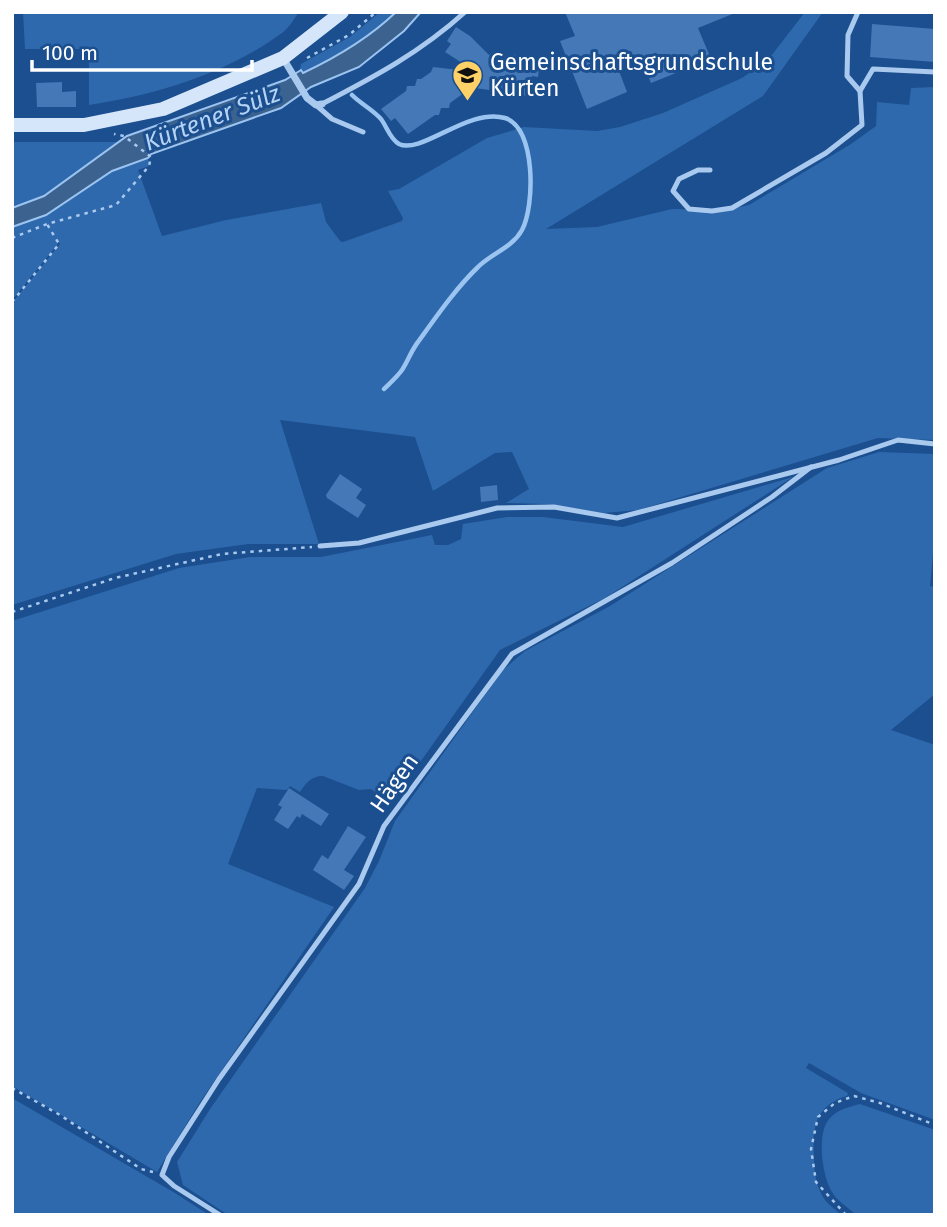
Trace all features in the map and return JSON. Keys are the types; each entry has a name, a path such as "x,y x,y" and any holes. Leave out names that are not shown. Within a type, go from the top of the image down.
{"main road":[{"path":"12,125 84,125 163,108 286,63 342,12"}],"street":[{"path":"286,63 307,97 319,105"}],"lane":[{"path":"363,132 332,119 319,105 385,71 439,35 464,12"},
{"path":"858,12 848,35 847,76 860,91"},
{"path":"710,170 698,170 679,179 673,191 689,209 712,211 732,208 826,153 862,125 860,91 873,69 935,72"},
{"name":"Hägen","path":"320,546 359,543 497,508 554,507 617,518 839,460 898,440 935,444"},
{"name":"Hägen","path":"162,1175 169,1157 219,1079 359,884 384,826 512,654 672,563 772,497 811,467"},
{"path":"162,1175 174,1186 220,1215"}],"path":[{"path":"286,63 316,55 349,35 376,12"},
{"path":"12,238 116,205 149,166 151,157 124,136"},
{"path":"12,302 59,244 47,225"},
{"path":"12,612 115,578 222,554 320,546"},
{"path":"12,1087 60,1115 141,1169 162,1175"},
{"path":"846,1215 816,1182 811,1149 818,1116 835,1103 854,1096 880,1103 935,1125"}],"shaded area":[{"path":"23,12 299,12 282,33 238,60 214,71 165,89 89,105 89,49 25,49"},
{"path":"380,12 396,12 352,47 302,73 301,64 350,37"},
{"path":"805,12 823,12 763,96 546,229 597,227 672,209 726,210 749,205 876,126 877,102 909,105 911,88 935,87 935,440 878,438 638,510 604,513 545,504 506,503 529,489 512,452 495,453 433,491 415,437 280,420 319,544 248,544 176,554 12,605 12,303 60,244 56,239 58,244 12,300 12,227 46,215 112,171 148,158 149,166 138,170 162,236 226,220 321,203 326,222 343,242 402,221 403,218 388,191 399,189 487,138 524,127 597,131 620,127 663,113 742,78 771,56"},
{"path":"12,142 119,142 44,196 12,208"},
{"path":"879,452 935,454 935,533 930,586 935,587 935,694 891,730 935,745 935,1120 861,1093 809,1063 806,1068 848,1093 828,1105 822,1112 814,1137 814,1168 818,1185 825,1200 841,1215 228,1215 183,1185 177,1162 210,1109 365,888 395,821 502,671 525,651 610,606 827,468"},
{"path":"793,477 605,598 500,650 391,803 371,789 359,790 323,776 312,779 300,792 290,786 287,790 257,788 228,864 334,907 200,1102 157,1172 12,1086 12,621 179,568 250,557 321,557 432,535 435,545 448,545 461,539 463,524 507,517 543,517 623,527"},
{"path":"12,1098 175,1193 209,1215 12,1215"},
{"path":"860,1104 935,1130 935,1215 856,1215 834,1195 828,1185 823,1165 823,1133 833,1115"}],"water":[{"name":"Kürtener Sülz","path":"396,12 421,12 404,31 359,67 311,87 281,108 151,154 148,158 112,171 46,215 12,227 12,208 44,196 127,136 285,80 301,70 303,73 352,47"}],"building":[{"path":"565,12 735,13 698,28 711,59 651,83 639,54 616,63 627,92 587,109 560,41 575,36"},
{"path":"872,24 935,29 935,62 870,57"},
{"path":"456,27 470,36 489,55 494,51 498,55 511,57 514,54 520,60 527,56 529,60 540,61 538,77 532,76 529,96 515,94 512,97 506,91 499,95 496,91 475,88 468,90 450,103 449,108 441,108 439,115 408,134 395,118 391,121 381,109 406,91 407,86 415,86 417,79 431,72 433,67 476,72 445,52 451,44 447,41"},
{"path":"62,82 62,92 76,91 76,107 37,107 36,83"},
{"path":"340,474 362,489 356,498 366,505 358,518 327,498 326,495"},
{"path":"497,485 498,500 481,502 480,487"},
{"path":"289,788 329,814 321,826 302,814 300,818 297,816 288,829 274,820 282,807 278,805"},
{"path":"348,826 366,837 344,870 354,876 344,890 313,870 322,855 328,859"}],"waterway":[{"path":"352,95 381,119 396,142 408,146 476,119 491,116 505,118 515,124 523,136 530,168 529,204 522,230 513,241 484,262 462,284 416,345 402,370 384,389"}],"place":[{"name":"Gemeinschaftsgrundschule Kürten","path":"467,102"}]}
